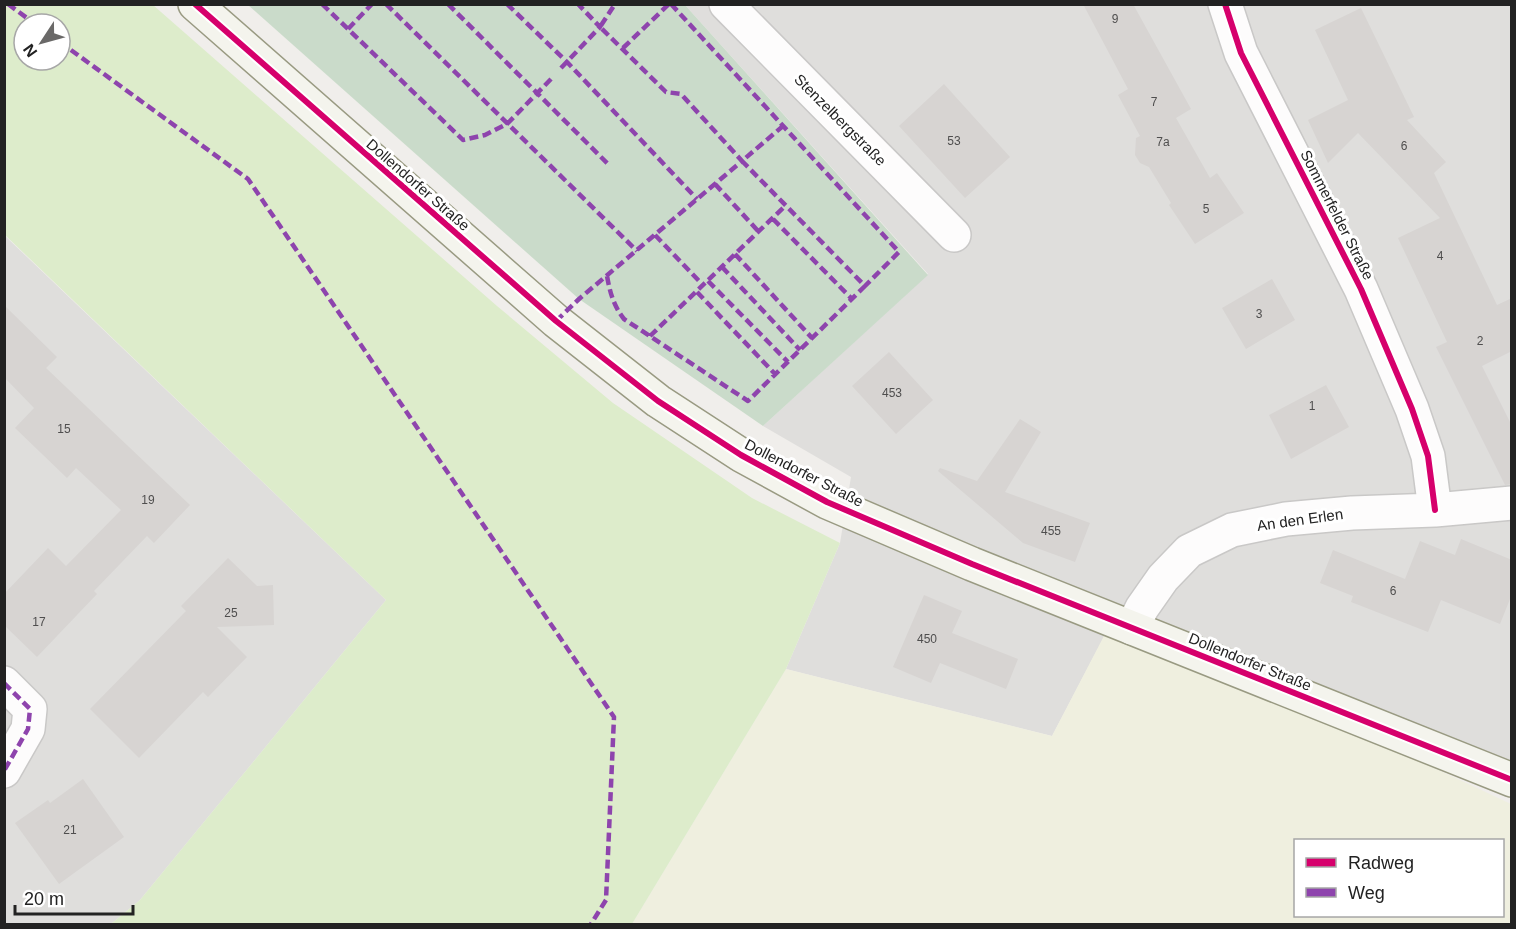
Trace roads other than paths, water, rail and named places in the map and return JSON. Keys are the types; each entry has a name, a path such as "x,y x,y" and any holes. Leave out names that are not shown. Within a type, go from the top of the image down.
{"main road":[{"name":"Dollendorfer Straße","path":"195,4 556,321 658,401 741,455 827,502 972,564 1512,780"}],"street":[{"name":"Stenzelbergstraße","path":"726,4 954,236"},
{"name":"Sommerfelder Straße","path":"1225,4 1241,54 1361,289 1412,409 1428,456 1435,510"},
{"name":"An den Erlen","path":"1132,628 1142,608 1163,578 1189,551 1232,530 1286,519 1512,503"},
{"path":"4,683 30,709 28,729 4,771"}]}
